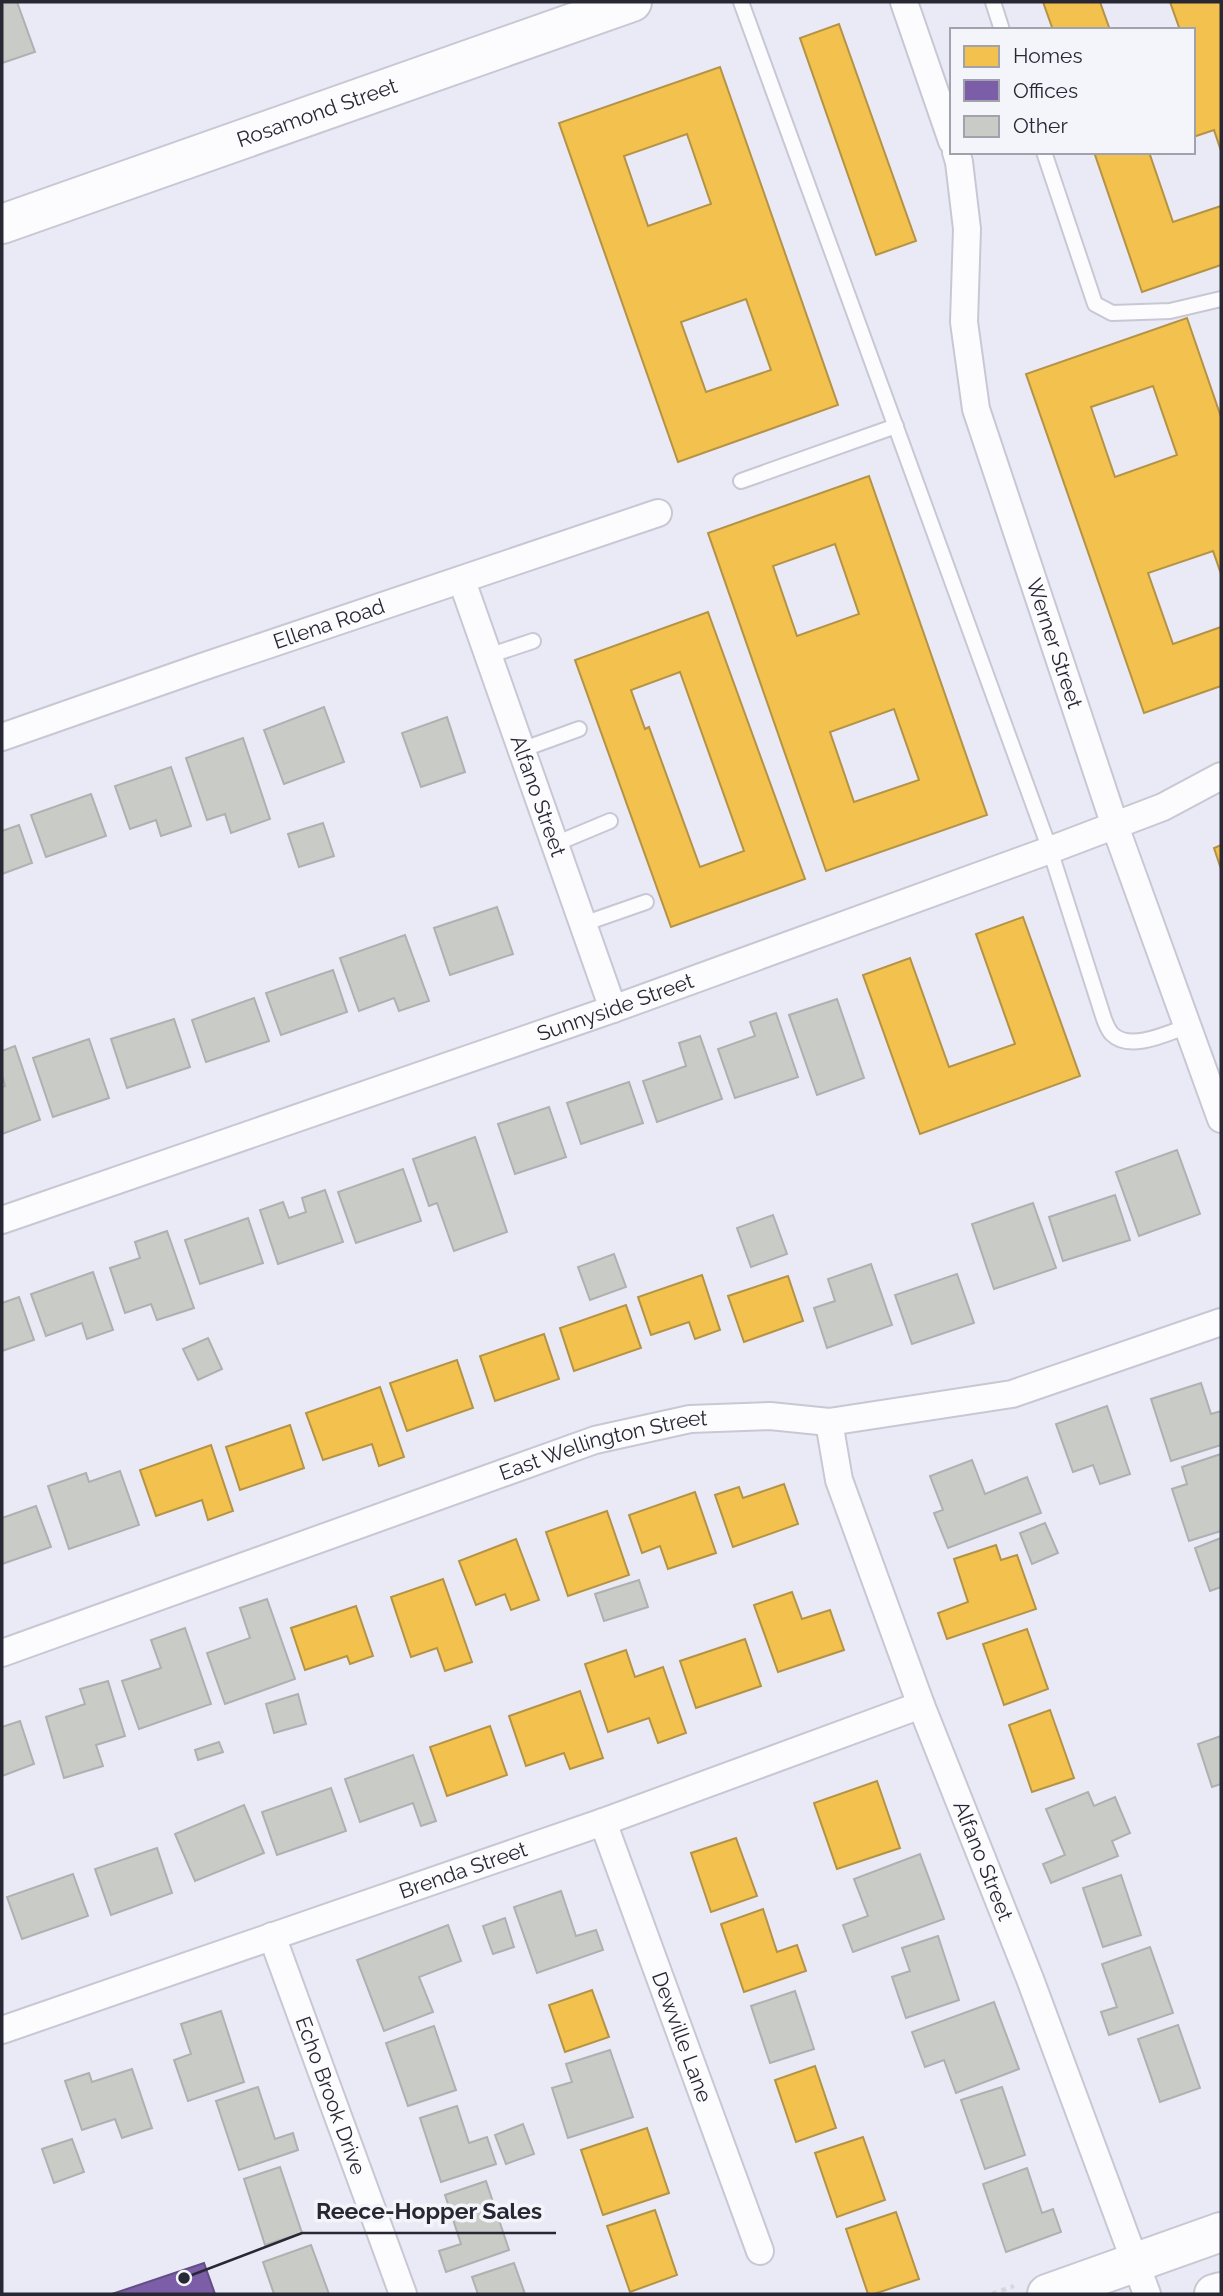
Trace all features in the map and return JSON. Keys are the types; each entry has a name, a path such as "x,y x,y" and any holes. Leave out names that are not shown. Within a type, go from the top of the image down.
{"street":[{"name":"Rosamond Street","path":"2,224 632,2"},
{"path":"904,2 950,135"},
{"name":"Werner Street","path":"957,154 967,229 964,322 976,409 1115,826 1221,1119"},
{"name":"Ellena Road","path":"2,737 658,513"},
{"name":"Alfano Street","path":"461,581 613,1009"},
{"name":"Sunnyside Street","path":"2,1220 613,1009 1050,850 1163,807 1221,776"},
{"name":"East Wellington Street","path":"2,1653 596,1440 690,1419 770,1416 829,1422 1012,1394 1221,1322"},
{"name":"Alfano Street","path":"829,1422 839,1480 1141,2278"},
{"name":"Brenda Street","path":"2,2030 603,1822 922,1705"},
{"name":"Dewville Lane","path":"603,1822 760,2251"},
{"name":"Echo Brook Drive","path":"272,1936 403,2294"},
{"path":"1047,2294 1141,2278 1221,2232"},
{"path":"1214,2294 1221,2292"}],"lane":[{"path":"741,2 1050,850 1110,1033 1119,1040 1136,1041 1188,1026"},
{"path":"993,2 1001,28"},
{"path":"1045,154 1095,304 1112,313 1124,313 1170,310 1221,299"},
{"path":"741,481 896,426"},
{"path":"488,656 533,641"},
{"path":"522,750 579,729"},
{"path":"555,844 610,821"},
{"path":"583,924 646,902"}],"building: Homes":[{"path":"1043,2 1100,2 1109,28 1052,28"},
{"path":"1170,2 1221,2 1221,151 1214,130 1195,136 1195,28 1179,28"},
{"path":"839,24 916,241 876,255 800,38"},
{"path":"720,67 838,405 678,462 559,123","holes":["687,134 711,204 648,226 624,156","746,299 771,370 706,392 681,322"]},
{"path":"1095,154 1150,154 1173,222 1221,206 1221,265 1142,292"},
{"path":"1187,318 1221,417 1221,574 1213,551 1148,573 1173,644 1221,627 1221,686 1144,713 1026,374","holes":["1153,386 1177,455 1115,477 1091,407"]},
{"path":"869,476 987,815 826,871 708,533","holes":["835,544 859,614 797,636 773,566","894,709 919,780 854,802 830,732"]},
{"path":"708,612 805,879 671,927 575,660","holes":["680,672 744,851 700,867 649,727 645,729 631,690"]},
{"path":"1221,845 1221,869 1214,848"},
{"path":"1023,917 1080,1076 920,1134 863,975 910,958 949,1067 1015,1044 976,934"},
{"path":"702,1275 720,1330 695,1339 689,1322 651,1335 638,1297"},
{"path":"788,1276 803,1321 744,1342 728,1296"},
{"path":"626,1305 641,1348 574,1371 560,1328"},
{"path":"544,1334 559,1379 495,1401 480,1356"},
{"path":"457,1360 473,1408 407,1431 390,1383"},
{"path":"380,1387 404,1457 379,1466 372,1444 323,1460 306,1413"},
{"path":"290,1425 304,1468 240,1490 226,1447"},
{"path":"211,1445 233,1511 208,1520 202,1500 156,1516 140,1470"},
{"path":"784,1484 798,1524 733,1547 715,1495 739,1487 743,1498"},
{"path":"695,1492 716,1553 668,1569 660,1546 642,1553 629,1515"},
{"path":"607,1511 629,1575 568,1596 546,1532"},
{"path":"516,1539 539,1600 511,1610 505,1594 476,1605 459,1561"},
{"path":"996,1545 1001,1560 1017,1555 1036,1609 947,1639 938,1613 968,1602 954,1559"},
{"path":"443,1579 472,1662 445,1671 437,1648 411,1657 391,1597"},
{"path":"792,1592 802,1619 830,1610 844,1650 778,1672 754,1605"},
{"path":"356,1606 373,1656 350,1664 347,1656 305,1670 291,1628"},
{"path":"1027,1629 1048,1689 1004,1705 983,1644"},
{"path":"745,1639 761,1686 696,1708 680,1661"},
{"path":"626,1650 635,1677 663,1667 686,1733 658,1743 649,1718 608,1732 585,1664"},
{"path":"580,1691 603,1758 570,1769 564,1753 526,1766 509,1716"},
{"path":"1050,1710 1074,1778 1032,1792 1009,1725"},
{"path":"490,1726 507,1775 447,1796 430,1747"},
{"path":"877,1781 900,1848 837,1869 814,1803"},
{"path":"736,1838 757,1896 711,1912 691,1853"},
{"path":"763,1909 777,1952 797,1945 806,1971 744,1992 721,1924"},
{"path":"592,1990 609,2037 565,2052 549,2005"},
{"path":"815,2066 836,2128 796,2142 775,2080"},
{"path":"647,2128 669,2193 603,2215 581,2150"},
{"path":"863,2137 885,2200 837,2217 815,2153"},
{"path":"655,2210 677,2275 630,2292 607,2226"},
{"path":"896,2212 919,2279 868,2294 846,2229"}],"building: Offices":[{"path":"204,2263 215,2294 112,2294"}],"building: Other":[{"path":"2,2 17,2 35,52 2,63"},
{"path":"324,707 344,762 284,784 264,730"},
{"path":"447,717 465,772 421,787 402,733"},
{"path":"243,738 270,819 231,833 225,814 207,820 186,758"},
{"path":"171,767 191,826 161,836 156,820 130,829 115,786"},
{"path":"91,794 106,836 46,857 31,815"},
{"path":"323,823 334,856 299,867 288,834"},
{"path":"19,825 32,863 2,874 2,831"},
{"path":"497,907 513,954 450,975 434,928"},
{"path":"405,935 429,1001 399,1011 394,998 359,1011 340,958"},
{"path":"333,970 347,1012 281,1035 266,993"},
{"path":"254,998 269,1041 206,1062 192,1020"},
{"path":"837,999 864,1078 817,1095 789,1015"},
{"path":"776,1013 798,1077 735,1098 718,1049 755,1036 750,1022"},
{"path":"174,1019 190,1067 127,1088 111,1039"},
{"path":"700,1036 722,1099 657,1122 643,1081 686,1066 679,1043"},
{"path":"89,1039 109,1098 53,1117 33,1058"},
{"path":"15,1046 40,1120 2,1134 2,1087 5,1086 2,1051"},
{"path":"629,1082 643,1123 581,1144 567,1103"},
{"path":"549,1107 566,1157 515,1174 498,1124"},
{"path":"475,1137 507,1232 454,1251 437,1203 429,1206 413,1159"},
{"path":"1177,1150 1200,1214 1139,1236 1116,1172"},
{"path":"403,1169 421,1221 356,1243 338,1192"},
{"path":"325,1190 343,1242 278,1264 260,1210 283,1202 289,1218 306,1212 302,1198"},
{"path":"1115,1195 1130,1240 1063,1261 1049,1217"},
{"path":"1033,1203 1056,1268 994,1289 972,1224"},
{"path":"773,1215 787,1254 751,1267 737,1228"},
{"path":"248,1218 263,1263 200,1284 185,1240"},
{"path":"167,1231 194,1308 157,1320 151,1304 125,1313 110,1268 140,1258 135,1242"},
{"path":"614,1254 626,1287 590,1300 578,1267"},
{"path":"871,1264 892,1325 827,1348 814,1308 835,1301 828,1279"},
{"path":"93,1272 113,1330 87,1339 82,1323 46,1336 31,1294"},
{"path":"957,1274 974,1323 912,1344 895,1295"},
{"path":"19,1297 34,1340 2,1351 2,1303"},
{"path":"208,1338 222,1369 198,1380 183,1349"},
{"path":"1201,1383 1211,1414 1221,1411 1221,1445 1171,1461 1151,1399"},
{"path":"1107,1406 1130,1474 1100,1484 1093,1465 1073,1472 1056,1424"},
{"path":"1221,1454 1221,1531 1189,1541 1172,1489 1187,1484 1182,1467"},
{"path":"972,1460 985,1494 1027,1477 1041,1513 948,1548 934,1513 943,1510 930,1476"},
{"path":"120,1471 139,1525 69,1549 48,1486 86,1473 89,1482"},
{"path":"36,1506 51,1547 2,1564 2,1518"},
{"path":"1045,1523 1058,1553 1032,1564 1020,1533"},
{"path":"1221,1538 1221,1587 1210,1591 1195,1548"},
{"path":"639,1580 648,1607 604,1621 595,1594"},
{"path":"267,1599 295,1679 225,1704 207,1653 250,1638 240,1608"},
{"path":"185,1628 211,1704 139,1729 122,1681 161,1668 151,1640"},
{"path":"108,1681 125,1736 96,1745 103,1766 64,1778 46,1717 85,1704 80,1689"},
{"path":"298,1694 306,1724 274,1733 266,1704"},
{"path":"20,1721 34,1764 2,1776 2,1727"},
{"path":"1221,1736 1221,1784 1212,1787 1198,1744"},
{"path":"219,1742 223,1752 198,1760 195,1750"},
{"path":"413,1755 436,1821 421,1826 413,1803 360,1822 345,1779"},
{"path":"331,1788 346,1831 277,1855 262,1812"},
{"path":"1088,1792 1094,1806 1115,1797 1130,1833 1112,1841 1118,1856 1051,1883 1043,1864 1065,1855 1046,1809"},
{"path":"244,1805 264,1853 195,1881 175,1834"},
{"path":"157,1848 172,1893 111,1915 95,1869"},
{"path":"920,1854 944,1919 853,1952 843,1925 868,1916 854,1879"},
{"path":"73,1874 88,1916 22,1939 7,1897"},
{"path":"1121,1875 1141,1935 1103,1947 1083,1888"},
{"path":"561,1891 576,1936 596,1930 603,1950 537,1973 514,1907"},
{"path":"505,1918 514,1947 493,1954 483,1926"},
{"path":"448,1925 461,1961 419,1977 433,2012 384,2031 357,1960"},
{"path":"938,1936 959,2000 906,2018 892,1977 910,1971 902,1948"},
{"path":"1150,1947 1173,2013 1109,2035 1101,2012 1117,2007 1102,1964"},
{"path":"795,1991 814,2049 770,2063 751,2006"},
{"path":"994,2002 1019,2069 956,2093 944,2060 925,2067 912,2032"},
{"path":"221,2011 244,2082 188,2101 174,2060 191,2054 181,2024"},
{"path":"1178,2025 1200,2088 1160,2102 1138,2039"},
{"path":"434,2026 456,2090 408,2106 386,2043"},
{"path":"610,2050 633,2117 568,2138 552,2088 572,2082 566,2064"},
{"path":"132,2069 152,2128 122,2138 115,2119 82,2130 65,2081 89,2073 92,2082"},
{"path":"258,2087 275,2139 293,2133 298,2150 239,2170 216,2101"},
{"path":"1002,2087 1025,2155 985,2169 961,2100"},
{"path":"457,2106 469,2143 487,2137 496,2164 441,2182 420,2118"},
{"path":"523,2124 534,2154 506,2164 495,2135"},
{"path":"72,2139 84,2172 54,2183 42,2149"},
{"path":"280,2167 302,2233 265,2245 244,2179"},
{"path":"1027,2168 1042,2213 1053,2209 1061,2232 1006,2252 983,2184"},
{"path":"486,2181 509,2250 446,2272 439,2251 461,2244 445,2195"},
{"path":"311,2245 329,2294 274,2294 263,2262"},
{"path":"514,2263 525,2294 478,2294 472,2277"}],"place":[{"name":"Reece-Hopper Sales","path":"184,2278"}]}
